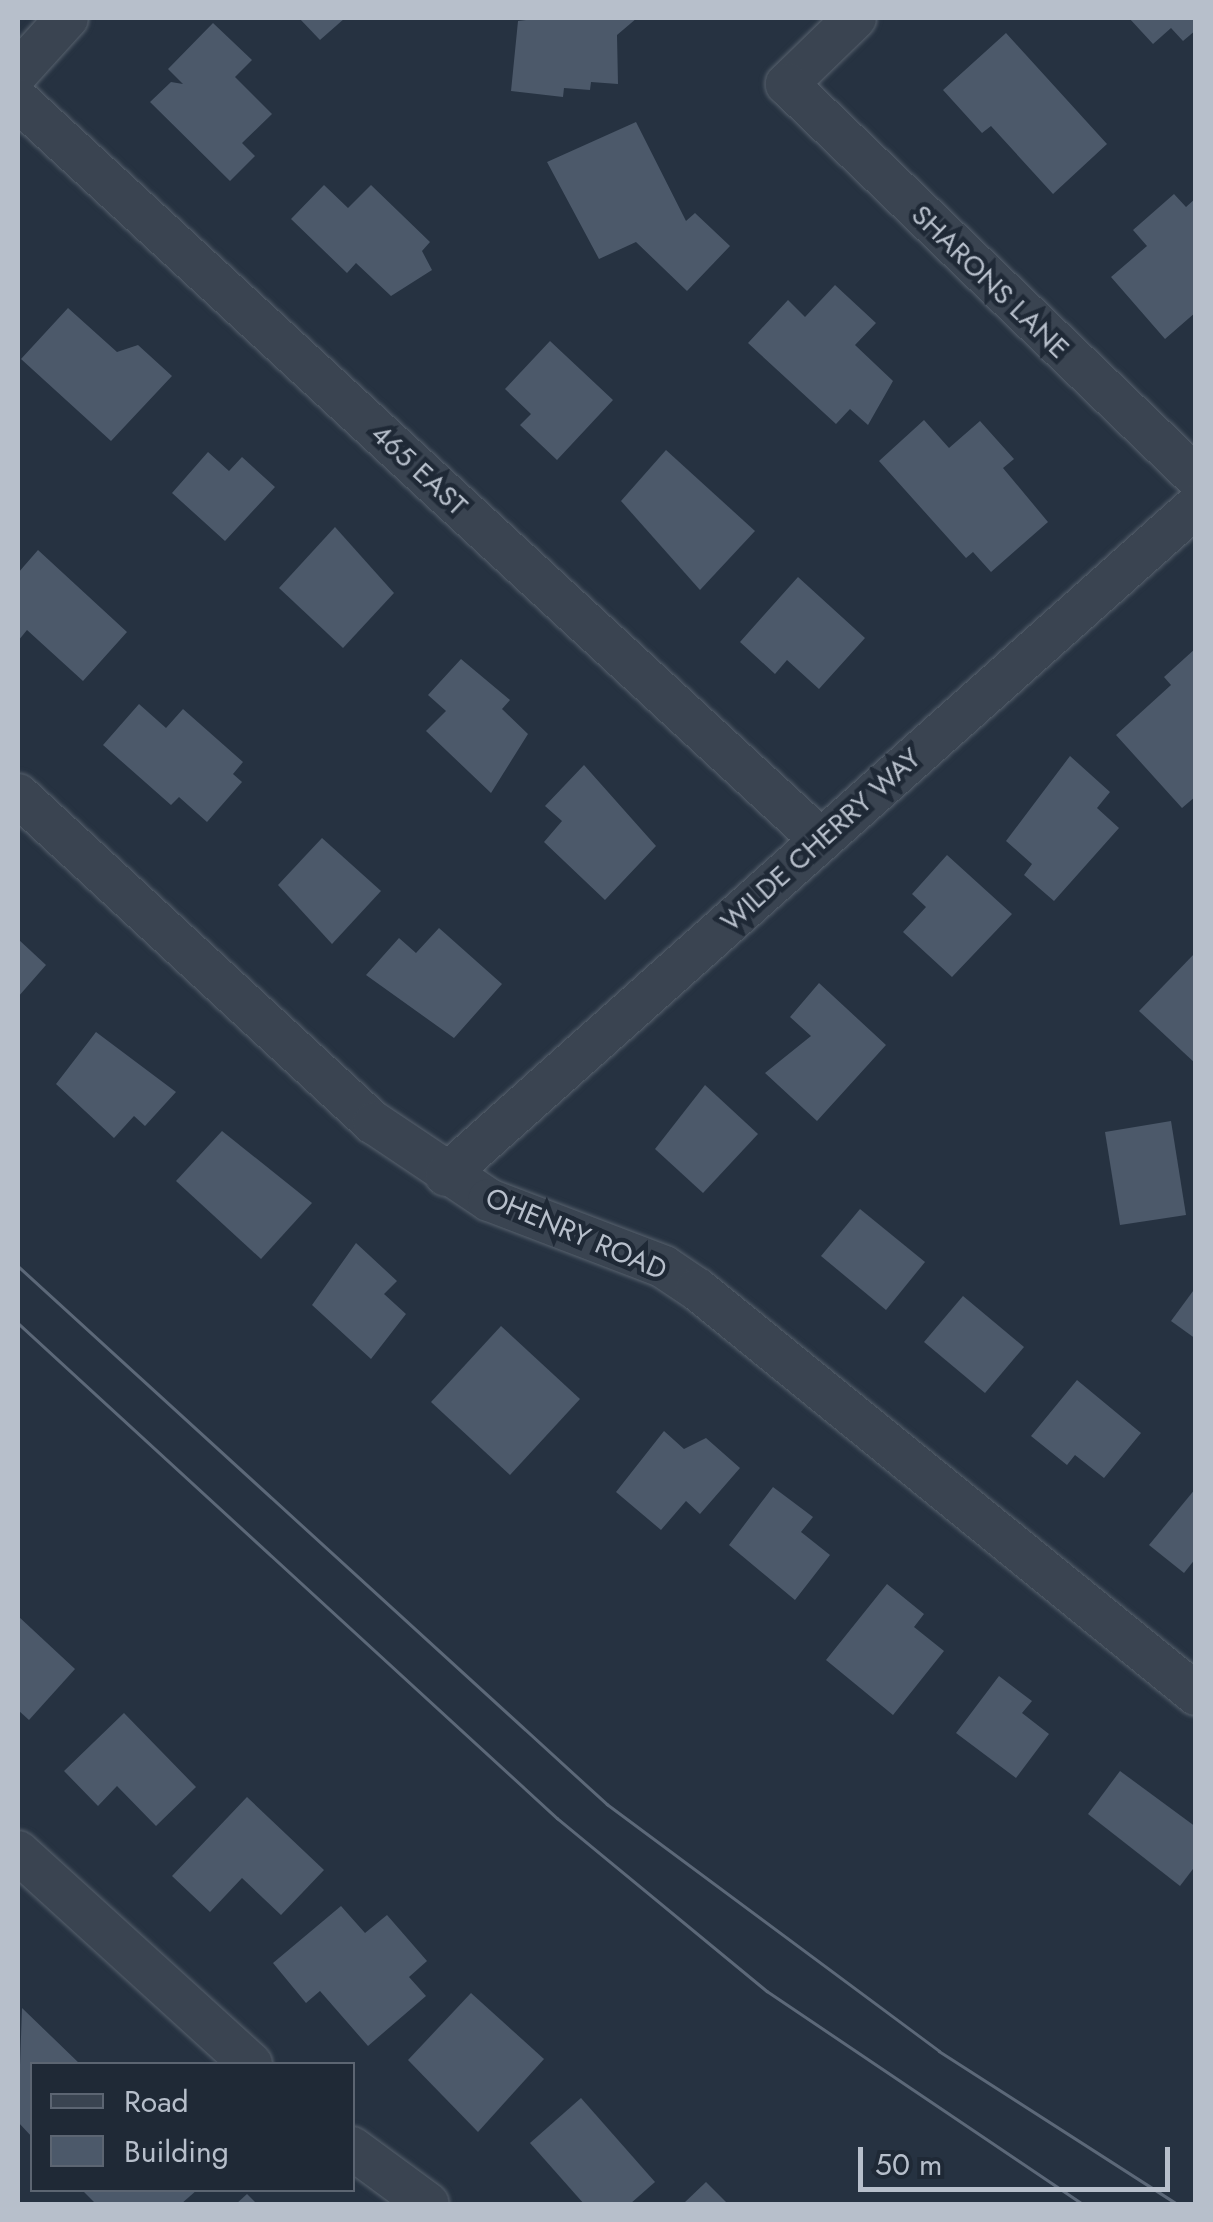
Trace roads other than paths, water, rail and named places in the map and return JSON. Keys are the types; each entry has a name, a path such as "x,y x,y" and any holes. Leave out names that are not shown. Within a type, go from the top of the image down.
{"street":[{"path":"18,72 67,18"},
{"name":"SHARONS LANE","path":"855,18 787,84 1196,477"},
{"name":"465 EAST","path":"18,100 822,840"},
{"name":"WILDE CHERRY WAY","path":"446,1175 1196,506"},
{"name":"OHENRY ROAD","path":"18,796 344,1096 446,1175 698,1289 1196,1694"},
{"path":"18,1852 249,2062"},
{"path":"355,2150 428,2204"}],"tram line":[{"path":"18,1266 607,1804 939,2051 1177,2204"},
{"path":"18,1323 557,1818 767,1991 1083,2204"}]}
